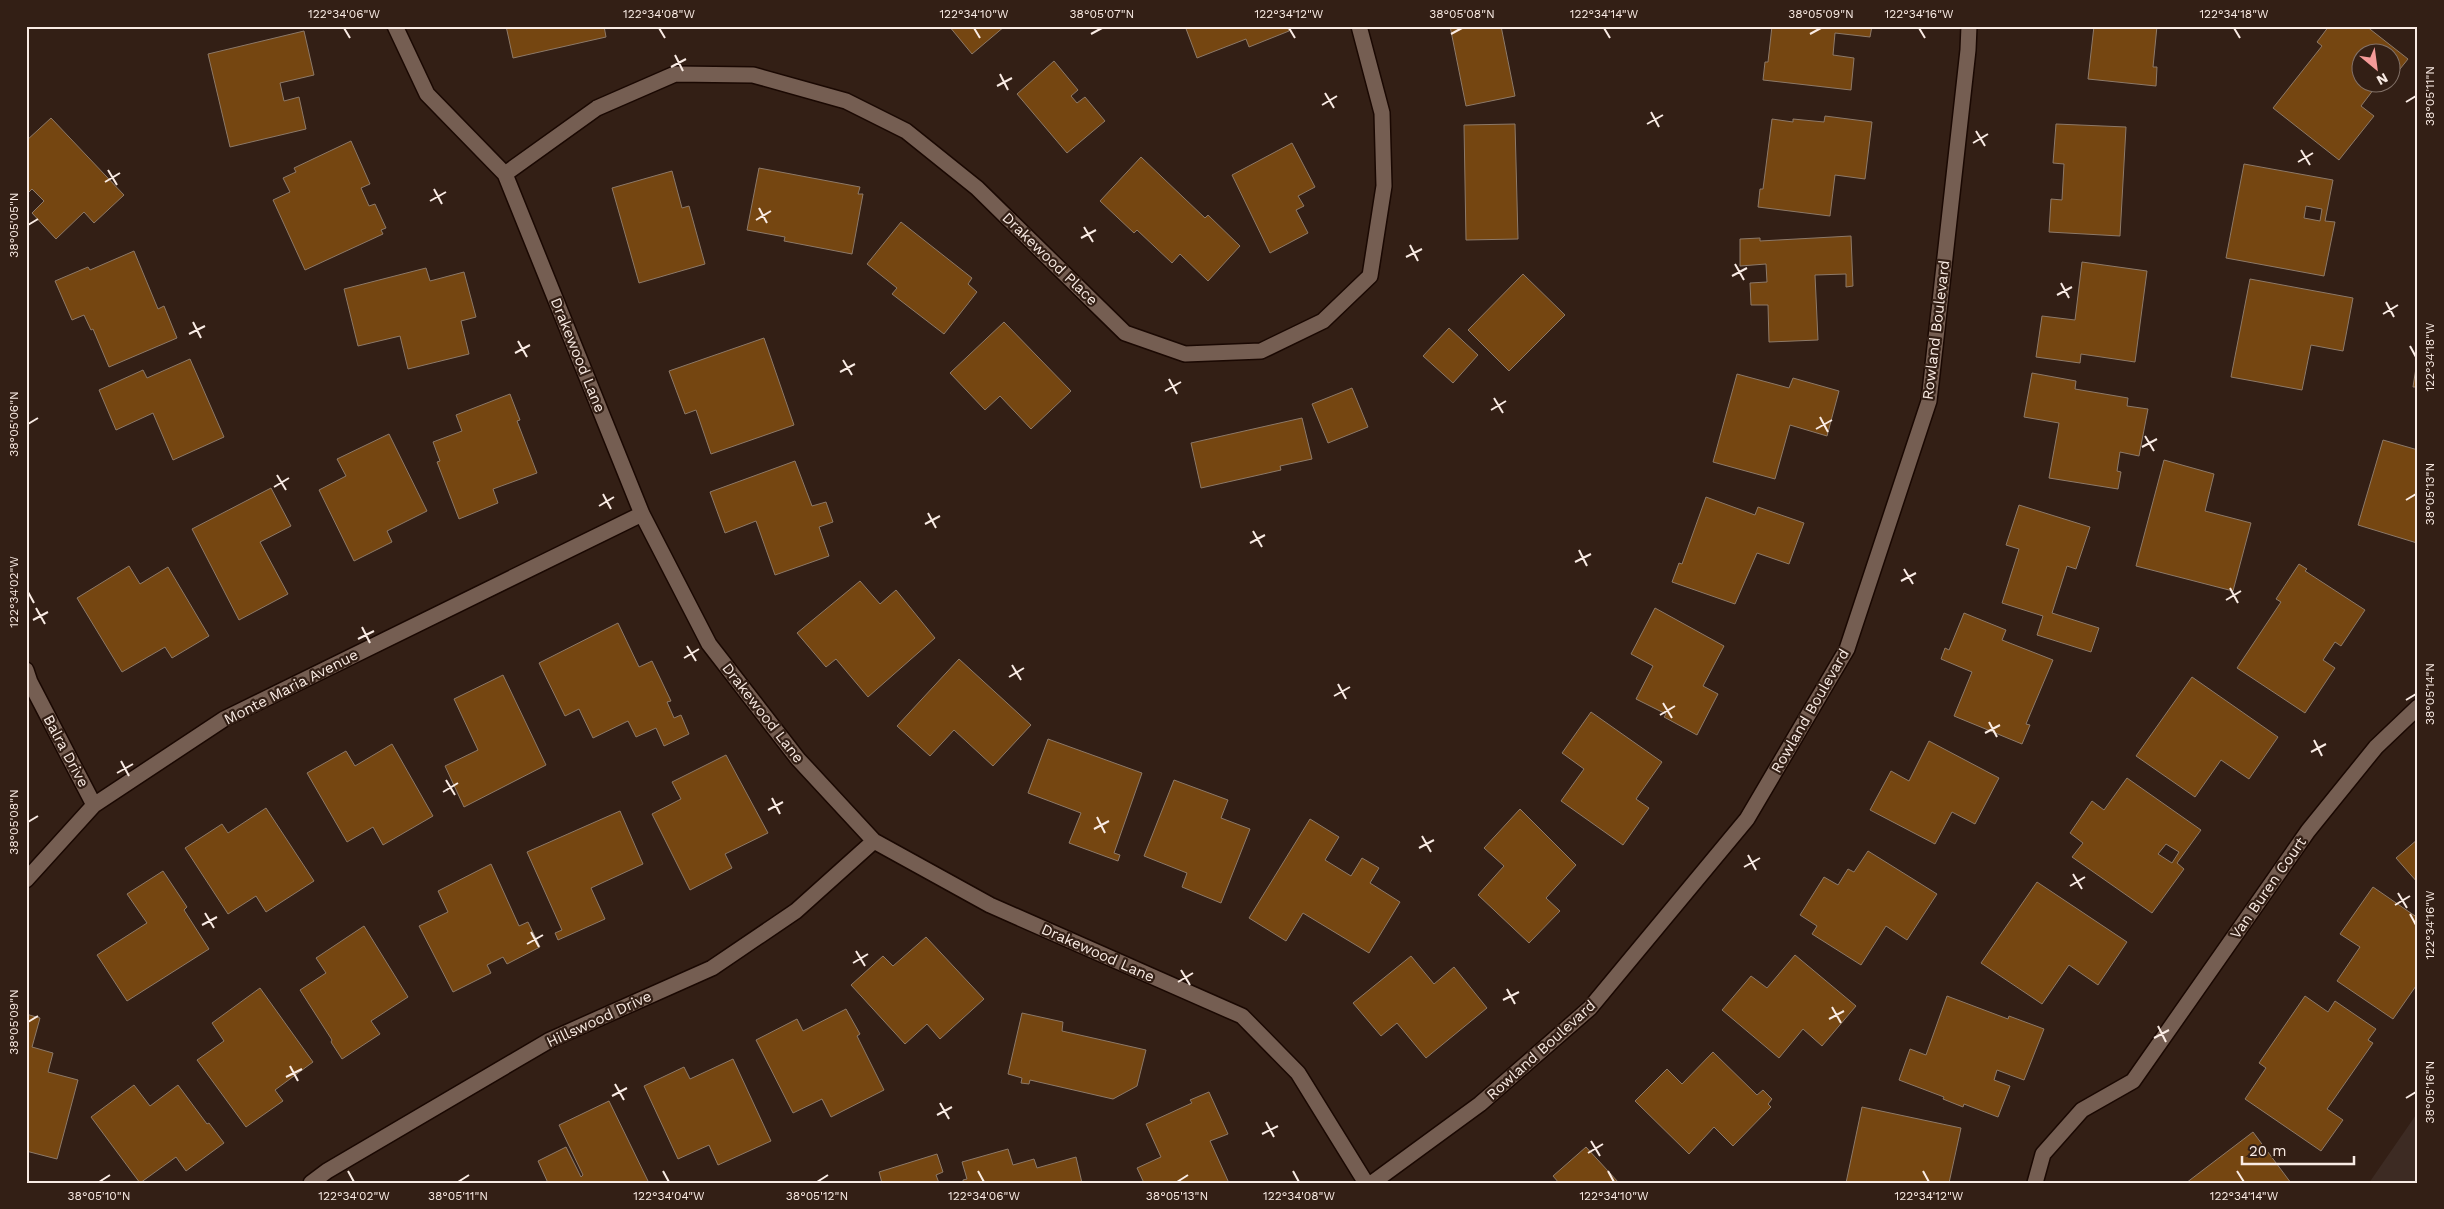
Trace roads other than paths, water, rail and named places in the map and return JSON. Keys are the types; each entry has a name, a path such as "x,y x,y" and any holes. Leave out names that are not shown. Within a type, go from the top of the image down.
{"street":[{"name":"Drakewood Lane","path":"396,26 427,94 504,174 642,514 709,644 798,759 874,841 990,905 1242,1016 1298,1073 1366,1183"},
{"name":"Drakewood Place","path":"504,174 597,108 675,74 753,75 846,101 906,131 977,188 1125,333 1185,354 1261,350 1323,322 1370,276 1384,186 1382,113 1359,26"},
{"name":"Rowland Boulevard","path":"1372,1183 1480,1104 1590,1008 1747,819 1847,649 1929,401 1968,50 1969,26"},
{"name":"Monte Maria Avenue","path":"26,880 94,805 224,719 642,514"},
{"name":"Balra Drive","path":"26,670 30,682 94,805"},
{"name":"Van Buren Court","path":"2035,1183 2043,1154 2082,1110 2133,1080 2308,831 2376,747 2418,707"},
{"name":"Hillswood Drive","path":"312,1183 336,1166 550,1040 712,968 796,911 874,841"}]}
